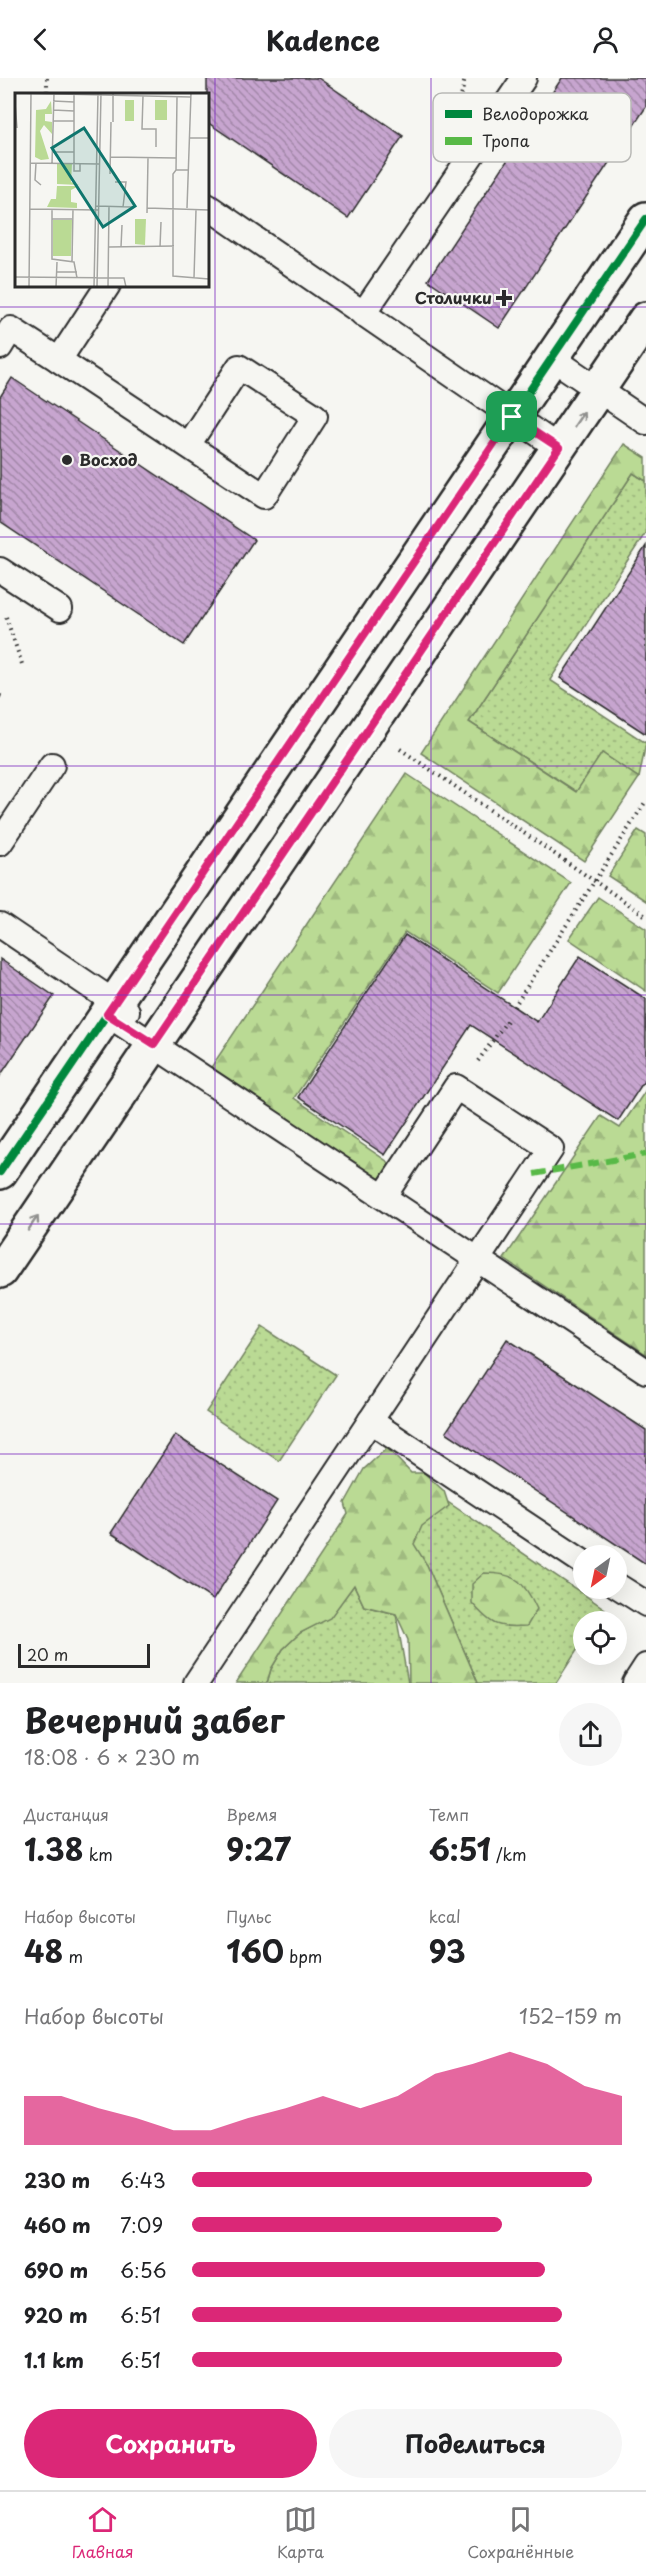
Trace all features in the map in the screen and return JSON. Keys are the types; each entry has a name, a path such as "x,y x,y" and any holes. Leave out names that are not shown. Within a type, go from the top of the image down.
{"street":[{"path":"0,1172 646,219"},
{"path":"0,1271 646,319"}],"lane":[{"path":"514,93 524,78"},
{"path":"363,314 467,162"},
{"path":"208,207 559,448"},
{"path":"59,360 107,286"},
{"path":"0,347 11,329 59,360 188,446 264,496 315,416 239,367 188,446"},
{"path":"552,358 646,422"},
{"path":"0,570 60,609"},
{"path":"0,843 52,765"},
{"path":"0,925 111,1009 158,1038 384,1196 646,1371"},
{"path":"196,1683 551,1149 456,1087 384,1196"},
{"path":"370,1421 573,1556"},
{"path":"627,1591 646,1604"},
{"path":"635,1683 646,1666"}],"path":[{"path":"3,608 23,667"},
{"path":"395,746 646,916"},
{"path":"514,1007 646,801"},
{"path":"456,1087 486,1052 509,1018"}],"green space":[{"path":"624,444 646,458 646,481 633,473 469,722 576,792 602,753 639,778 584,861 421,753"},
{"path":"633,473 646,481 646,532 550,680 646,743 639,778 602,753 577,792 469,722"},
{"path":"407,774 571,883 498,993 405,932 294,1098 391,1164 379,1182 210,1069"},
{"path":"638,830 646,835 646,901 608,876"},
{"path":"598,897 646,929 646,991 569,939"},
{"path":"646,1090 646,1354 504,1259 601,1116 620,1128"},
{"path":"262,1327 336,1375 279,1461 206,1412"},
{"path":"387,1448 411,1473 424,1473 444,1491 449,1506 422,1526 414,1544 427,1565 478,1683 409,1683 408,1640 396,1614 364,1606 354,1585 330,1618 300,1633 283,1649 271,1669 267,1683 236,1683 348,1514 345,1503 364,1469"},
{"path":"383,1458 573,1587 573,1599 590,1599 605,1609 604,1611 573,1611 573,1657 556,1683 478,1683 427,1565 348,1513"},
{"path":"484,1573 511,1577 523,1585 537,1609 527,1626 496,1624 485,1617 472,1603 472,1584"},
{"path":"354,1585 364,1606 396,1614 408,1683 267,1683 271,1669 283,1649 300,1633 330,1617"}],"building":[{"path":"207,78 318,78 403,136 348,218 208,123"},
{"path":"562,78 646,78 646,107 631,130 631,93 552,93"},
{"path":"506,162 609,162 499,328 428,280"},
{"name":"Восход","path":"12,378 254,540 184,645 0,522 0,397"},
{"path":"646,546 646,734 560,678"},
{"path":"405,935 537,1022 580,956 646,999 646,1078 618,1121 471,1025 385,1155 298,1097"},
{"path":"0,959 54,996 0,1076"},
{"path":"507,1339 646,1430 646,1564 627,1551 627,1545 617,1545 446,1432"},
{"path":"175,1435 277,1501 213,1600 111,1533"}],"marked path":[{"path":"534,1174 646,1154"}],"cycle path":[{"path":"0,1172 646,219"}],"place":[{"name":"Столички","path":"504,298"},
{"name":"Восход","path":"67,460"}],"route":[{"path":"512,417 559,448 154,1044 107,1014 512,417"}]}
